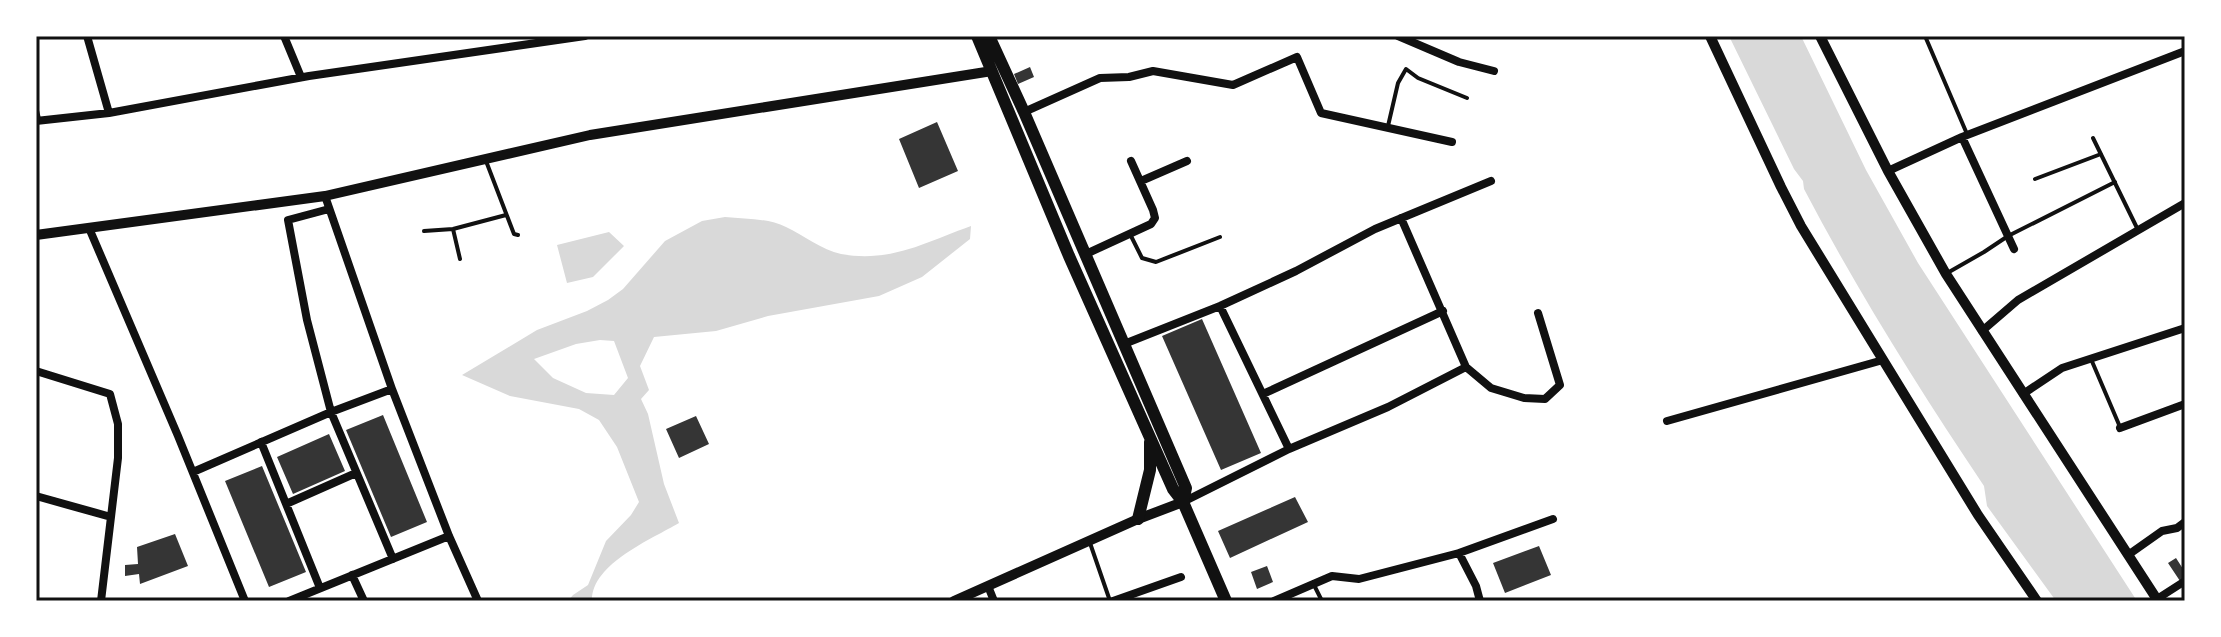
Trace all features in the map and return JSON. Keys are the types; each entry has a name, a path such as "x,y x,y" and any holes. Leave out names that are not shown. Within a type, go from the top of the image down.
{"main road":[{"path":"977,36 1069,256 1226,601"},
{"path":"989,36 1186,488 1183,502"},
{"path":"1138,519 1150,470 1150,435"}],"street":[{"path":"87,36 109,113"},
{"path":"284,36 301,77"},
{"path":"38,121 109,113 517,41 585,36"},
{"path":"1398,36 1459,62 1494,71"},
{"path":"1710,36 1791,208 1978,515 2037,601"},
{"path":"1820,36 1888,171 1946,274 2158,600 2185,581"},
{"path":"1888,171 1964,136 2185,51"},
{"path":"1024,112 1100,78 1129,77 1153,71 1233,85 1297,57 1321,113 1452,142"},
{"path":"36,235 325,196 590,135 992,71"},
{"path":"1964,136 2014,249"},
{"path":"1086,254 1151,224 1155,218 1131,161"},
{"path":"1141,181 1187,161"},
{"path":"1124,344 1220,306 1401,218 1491,181"},
{"path":"325,196 392,389 449,536 478,601"},
{"path":"1982,331 2018,300 2185,203"},
{"path":"329,209 288,220 307,320 331,412 393,559"},
{"path":"1401,218 1466,367 1491,388 1524,398 1545,399 1560,385 1538,313"},
{"path":"89,228 245,601"},
{"path":"1220,306 1289,449"},
{"path":"1263,394 1443,311"},
{"path":"2023,394 2062,368 2185,328"},
{"path":"1667,421 1883,360"},
{"path":"959,600 1138,519 1183,502 1289,449 1388,407 1466,367"},
{"path":"36,371 110,394 118,424 118,458 101,601"},
{"path":"193,472 392,389"},
{"path":"2120,428 2185,404"},
{"path":"261,442 320,588"},
{"path":"286,504 356,473"},
{"path":"36,496 111,517"},
{"path":"1274,601 1332,576 1359,579 1459,553 1553,519"},
{"path":"2128,555 2162,531 2177,528 2185,522"},
{"path":"289,601 449,536"},
{"path":"1459,553 1480,601"},
{"path":"352,575 364,601"},
{"path":"1112,601 1181,577"},
{"path":"988,586 994,601"}],"lane":[{"path":"1925,36 1964,136"},
{"path":"1387,128 1398,83 1406,69 1418,78 1467,98"},
{"path":"36,106 38,121"},
{"path":"2093,138 2138,230"},
{"path":"2035,179 2101,154"},
{"path":"485,158 514,234 518,235"},
{"path":"1946,274 2008,236 2115,182"},
{"path":"424,231 453,229 506,215"},
{"path":"453,229 460,259"},
{"path":"1130,234 1142,258 1156,262 1220,237"},
{"path":"2091,359 2120,428"},
{"path":"1090,540 1112,601"},
{"path":"1313,584 1322,601"}],"shaded area":[{"path":"1729,36 1801,36 1866,170 1918,263 2137,601 2056,601 1987,506 1984,486 1890,340 1804,189 1803,181 1794,169"},
{"path":"725,217 772,222 834,252 859,256 876,256 908,249 971,226 970,239 922,277 879,296 768,316 716,331 654,337 640,366 649,390 641,399 648,414 664,484 679,523 612,564 601,575 592,601 568,601 588,585 606,541 639,502 617,447 599,420 579,409 510,396 462,375 537,330 608,300 623,289 665,241 702,221","holes":["614,341 628,378 614,395 586,393 553,378 534,359 576,344"]},
{"path":"609,232 624,246 593,277 567,283 557,245"}],"building":[{"path":"1030,67 1034,77 1018,84 1014,74"},
{"path":"937,122 958,171 919,188 899,139"},
{"path":"1202,319 1261,453 1221,470 1162,336"},
{"path":"383,415 427,522 391,537 346,430"},
{"path":"696,416 709,444 679,458 666,429"},
{"path":"329,434 345,471 293,494 277,457"},
{"path":"262,466 306,572 269,587 225,481"},
{"path":"1295,497 1308,522 1230,558 1218,531"},
{"path":"175,534 188,566 140,584 139,574 125,576 125,565 138,564 137,547"},
{"path":"1539,546 1551,575 1505,593 1493,563"},
{"path":"2176,558 2185,572 2185,578 2180,581 2168,563"},
{"path":"1267,566 1273,582 1257,589 1251,572"}]}
